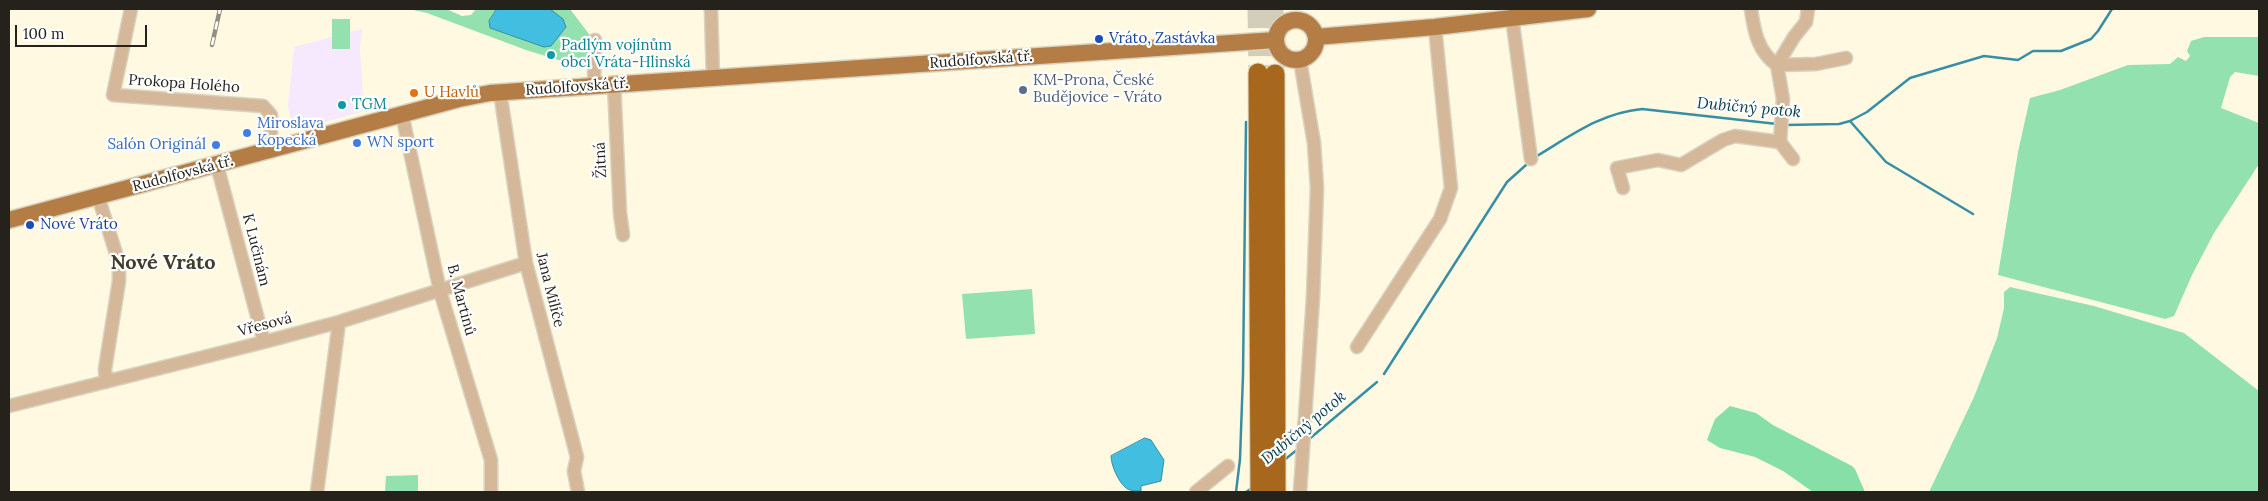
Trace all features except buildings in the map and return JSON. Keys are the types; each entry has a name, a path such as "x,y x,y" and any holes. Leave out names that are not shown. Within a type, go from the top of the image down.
{"highway":[{"path":"1266,73 1277,456 1267,485 1266,73"}],"main road":[{"path":"1316,37 1588,9"},
{"path":"1291,20 1305,21 1314,31 1316,37 1314,49 1306,58 1300,60 1287,58 1281,53 1276,40 1280,28 1291,20"},
{"name":"Rudolfovská tř.","path":"9,220 459,99 500,92 594,84 713,78 1276,40"}],"street":[{"name":"Prokopa Holého","path":"131,9 114,95 263,106 269,111 272,119 271,149"},
{"path":"711,9 713,78"},
{"path":"1752,9 1759,45 1767,58 1777,65 1816,64 1846,58"},
{"path":"1793,160 1781,130 1783,99 1777,65 1806,22 1808,9"},
{"path":"1512,17 1531,158"},
{"path":"1357,347 1440,219 1451,188 1435,26"},
{"path":"594,40 594,84"},
{"path":"1300,60 1314,143 1317,188 1313,298 1300,492"},
{"name":"Žitná","path":"614,83 620,213 624,235"},
{"name":"Jana Milíče","path":"500,92 526,263 577,457 574,470 578,492"},
{"name":"B. Martinů","path":"402,114 440,291 491,460 491,492"},
{"path":"1623,188 1617,168 1658,160 1681,164 1723,140 1735,136 1781,130"},
{"name":"K Lučinám","path":"218,165 264,342"},
{"path":"98,196 119,263 119,281 105,369 106,382"},
{"name":"Vřesová","path":"9,406 339,322 526,263"},
{"path":"317,492 339,322"},
{"path":"1196,492 1228,466"}],"shaded area":[{"path":"362,29 360,49 364,111 293,131 288,106 294,47"}],"green space":[{"path":"409,9 446,9 462,16 471,15 476,9 497,9 489,21 552,12 550,9 570,9 592,38 584,68 526,50 427,13"},
{"path":"332,19 350,19 350,49 332,49"},
{"path":"2204,37 2259,37 2259,76 2235,72 2230,77 2221,108 2259,123 2259,164 2214,233 2192,275 2174,316 2165,319 1998,275 2018,152 2030,98 2060,90 2128,65 2170,64 2178,57 2186,61 2190,56 2187,51 2191,41"},
{"path":"2010,287 2094,306 2184,333 2259,391 2259,492 1929,492 1974,397 1997,338 2004,308 2004,292"},
{"path":"1032,289 1035,334 966,339 962,294"},
{"path":"1730,406 1756,413 1773,425 1852,466 1865,492 1813,492 1783,471 1755,457 1720,448 1707,440 1715,419"},
{"path":"418,475 418,492 385,492 386,476"}],"water":[{"path":"497,9 550,9 563,19 566,27 551,46 544,47 490,28 489,21"},
{"path":"1145,438 1151,440 1164,460 1161,481 1141,486 1141,491 1130,490 1117,477 1111,456"}],"waterway":[{"name":"Dubičný potok","path":"1785,125 1839,124 1850,121 1867,112 1910,78 1984,56 2018,60 2033,51 2061,51 2091,39 2112,9"},
{"name":"Dubičný potok","path":"1537,156 1587,126 1627,111 1642,109 1777,124"},
{"path":"1850,121 1886,162 1973,214"},
{"path":"1236,492 1240,459 1243,375 1246,122"},
{"name":"Dubičný potok","path":"1384,374 1507,182 1526,165"},
{"name":"Dubičný potok","path":"1308,440 1377,382"},
{"name":"Dubičný potok","path":"1283,461 1298,449"},
{"name":"Dubičný potok","path":"1246,492 1252,488"}],"tunnel":[{"path":"1257,9 1258,73"},
{"path":"1274,9 1275,74"}],"railway":[{"path":"212,45 220,9"}],"place":[{"name":"Vráto, Zastávka","path":"1099,39"},
{"name":"Padlým vojínům obcí Vráta-Hlinská","path":"551,55"},
{"name":"KM-Prona, České Budějovice - Vráto","path":"1023,90"},
{"name":"U Havlů","path":"414,93"},
{"name":"TGM","path":"342,105"},
{"name":"Miroslava Kopecká","path":"247,133"},
{"name":"WN sport","path":"357,143"},
{"name":"Salón Originál","path":"216,145"},
{"name":"Nové Vráto","path":"30,225"}],"district":[{"name":"Nové Vráto","path":"163,263"}]}
